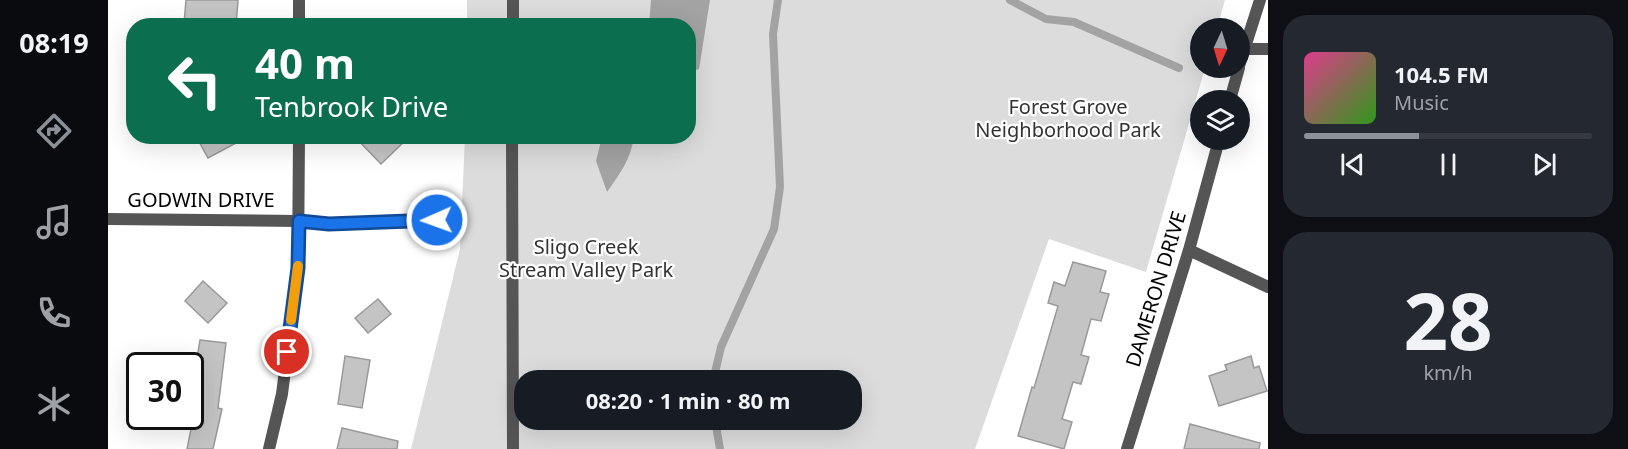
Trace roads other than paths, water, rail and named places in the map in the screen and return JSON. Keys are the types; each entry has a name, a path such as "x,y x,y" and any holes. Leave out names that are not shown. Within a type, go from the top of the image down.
{"street":[{"path":"299,0 299,18"},
{"path":"513,0 513,18"},
{"path":"1250,31 1260,0"},
{"path":"1250,49 1268,49"},
{"path":"269,449 283,382 298,268 299,144"},
{"path":"512,144 513,449"},
{"name":"DAMERON DRIVE","path":"1127,449 1189,250 1216,150"},
{"name":"GODWIN DRIVE","path":"108,219 299,221 329,224 437,220"},
{"path":"1189,250 1268,287"}],"waterway":[{"path":"716,370 721,347 774,229 780,187 773,34 778,0"},
{"path":"1010,0 1046,19 1074,22 1179,68"},
{"path":"717,430 720,449"}],"park label":[{"name":"Forest Grove Neighborhood Park","path":"1068,118"},
{"name":"Sligo Creek Stream Valley Park","path":"586,258"}]}
